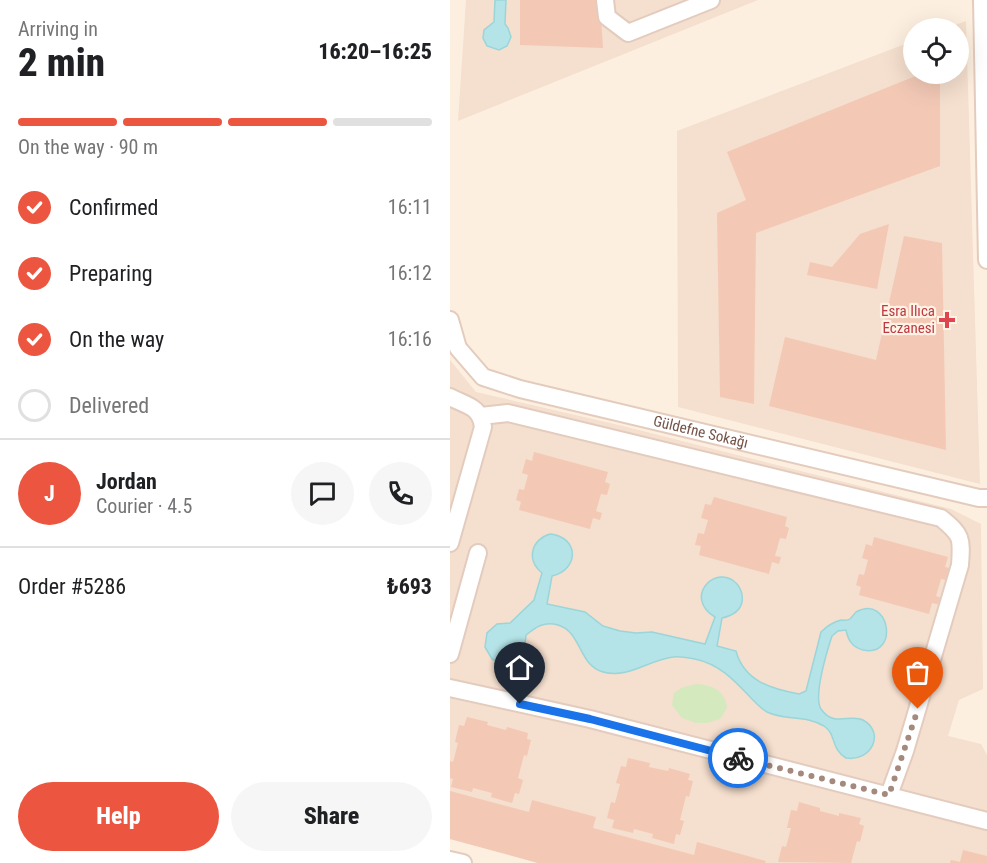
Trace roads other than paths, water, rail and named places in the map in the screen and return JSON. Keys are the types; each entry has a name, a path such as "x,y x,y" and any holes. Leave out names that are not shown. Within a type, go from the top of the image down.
{"street":[{"path":"605,0 607,17 628,33 711,0"},
{"path":"982,0 987,260"},
{"name":"Güldefne Sokağı","path":"450,320 459,348 483,377 492,380 520,389 979,498 987,498"},
{"path":"450,397 474,408 481,416 483,427 450,543"},
{"path":"481,416 508,413 941,518 956,530 961,544 960,565 905,751 889,795"},
{"path":"450,654 478,553"},
{"path":"450,688 590,719 987,821"},
{"path":"450,860 463,863"}],"water":[{"path":"495,0 506,0 505,24 511,37 507,46 499,50 487,46 483,38 484,30 494,22"},
{"path":"550,534 560,536 566,541 571,547 572,554 568,567 552,576 547,604 585,612 603,626 620,631 652,632 705,644 715,617 706,609 702,600 702,592 713,580 720,577 729,578 740,588 742,602 735,613 722,618 717,646 736,651 745,670 760,682 789,692 799,694 806,691 823,630 835,622 849,620 856,612 868,609 877,611 886,627 886,636 882,645 875,650 863,650 851,643 846,630 838,631 832,636 819,695 821,709 826,715 837,719 858,718 870,726 874,732 874,739 868,751 862,756 846,758 838,750 831,733 824,726 810,720 767,712 726,674 704,661 673,657 621,673 603,672 589,663 572,634 558,625 540,626 526,635 521,656 512,663 500,663 492,659 485,647 487,633 497,624 510,623 534,600 542,573 534,562 533,551 538,541"}],"place":[{"name":"Esra Ilıca Eczanesi","path":"947,320"}]}
